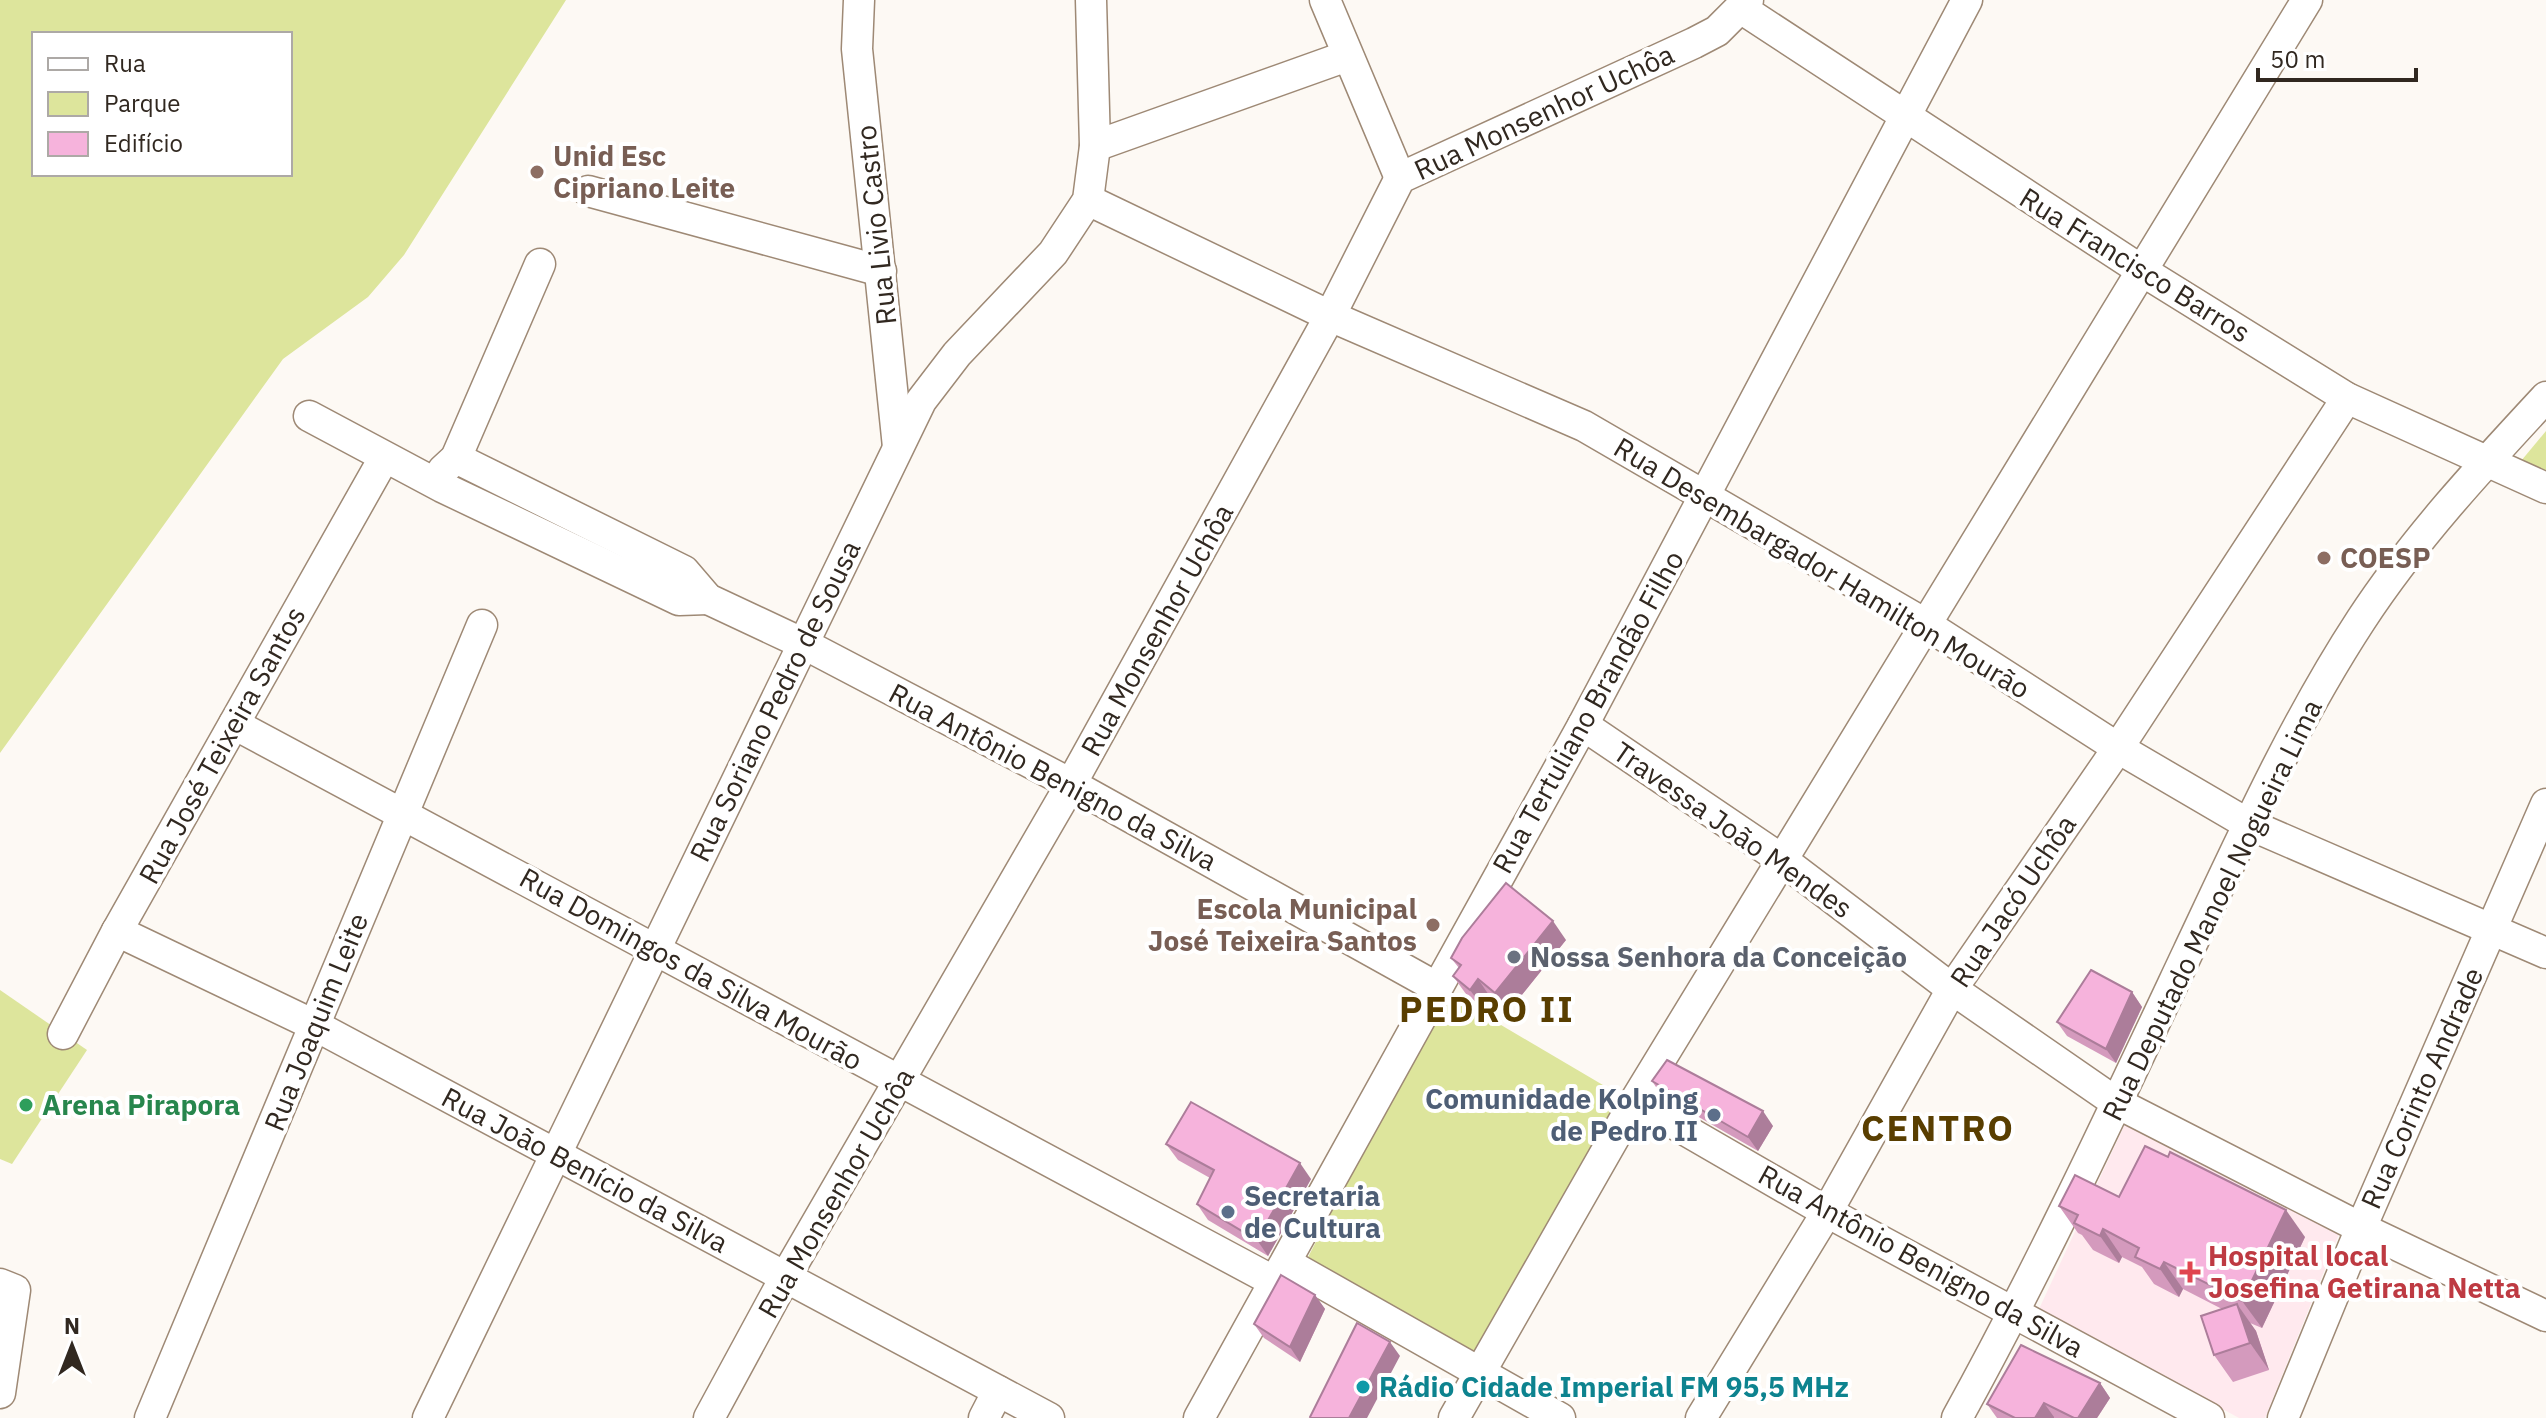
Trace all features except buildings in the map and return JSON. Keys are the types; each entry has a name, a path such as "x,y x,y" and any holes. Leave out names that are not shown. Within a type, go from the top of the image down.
{"street":[{"name":"Rua Livio Castro","path":"859,0 857,49 898,449"},
{"name":"Rua Soriano Pedro de Sousa","path":"428,1418 921,401 957,354 1053,253 1088,200 1095,146 1091,0"},
{"path":"1325,0 1400,178"},
{"name":"Rua Tertuliano Brandão Filho","path":"1199,1418 1583,725 1967,0"},
{"path":"1454,1418 1478,1370 1635,1101 2144,272 2307,0"},
{"name":"Rua Francisco Barros","path":"1745,5 1906,118 2144,272 2347,398 2546,488"},
{"name":"Rua Monsenhor Uchôa","path":"709,1418 786,1276 1071,784 1330,316 1400,178 1694,43 1717,31 1745,5"},
{"path":"1095,146 1347,56"},
{"path":"588,191 881,271"},
{"name":"Rua Desembargador Hamilton Mourão","path":"1088,200 1330,316 1584,426 1927,625 2118,748 2248,824 2546,953"},
{"path":"442,487 443,468 456,458 540,264"},
{"name":"Rua Deputado Manoel Nogueira Lima","path":"1957,1418 2015,1313 2248,824 2361,620 2486,461 2546,397"},
{"name":"Rua Jacó Uchôa","path":"1701,1418 1827,1212 1952,989 2118,748 2347,398"},
{"name":"Rua Antônio Benigno da Silva","path":"309,416 442,487 679,600 708,599"},
{"name":"Rua José Teixeira Santos","path":"63,1034 117,931 384,458"},
{"name":"Rua Antônio Benigno da Silva","path":"456,458 684,571 708,599 804,644 1071,784 1436,987"},
{"name":"Rua Joaquim Leite","path":"150,1418 482,625"},
{"name":"Rua Domingos da Silva Mourão","path":"234,724 402,811 655,952 900,1083 1478,1370 1560,1418"},
{"name":"Travessa João Mendes","path":"1583,725 1781,859 1952,989 2117,1103 2361,1228 2546,1316"},
{"name":"Rua Corinto Andrade","path":"2283,1418 2361,1228 2546,804"},
{"name":"Rua João Benício da Silva","path":"117,931 316,1026 786,1276 991,1405 1049,1418"},
{"name":"Rua Antônio Benigno da Silva","path":"1635,1101 1827,1212 2209,1418"},
{"path":"0,1284 15,1290 0,1393"}],"shaded area":[{"name":"Hospital local Josefina Getirana Netta","path":"2125,1124 2339,1234 2265,1418 2239,1418 2039,1309"}],"green space":[{"path":"0,0 566,0 404,255 368,297 283,359 0,753"},
{"path":"2546,431 2546,473 2521,461"},
{"name":"Arena Pirapora","path":"0,990 87,1050 12,1164 0,1159"},
{"path":"1445,992 1625,1098 1475,1358 1305,1263"}],"place":[{"name":"Unid Esc Cipriano Leite","path":"537,172"},
{"name":"COESP","path":"2324,558"},
{"name":"Escola Municipal José Teixeira Santos","path":"1433,925"},
{"name":"Nossa Senhora da Conceição","path":"1514,957"},
{"name":"Arena Pirapora","path":"26,1105"},
{"name":"Comunidade Kolping de Pedro II","path":"1714,1115"},
{"name":"Secretaria de Cultura","path":"1228,1212"},
{"name":"Hospital local Josefina Getirana Netta","path":"2190,1272"},
{"name":"Rádio Cidade Imperial FM 95,5 MHz","path":"1363,1387"}],"district":[{"name":"PEDRO II","path":"1487,1009"},
{"name":"CENTRO","path":"1938,1128"}]}
